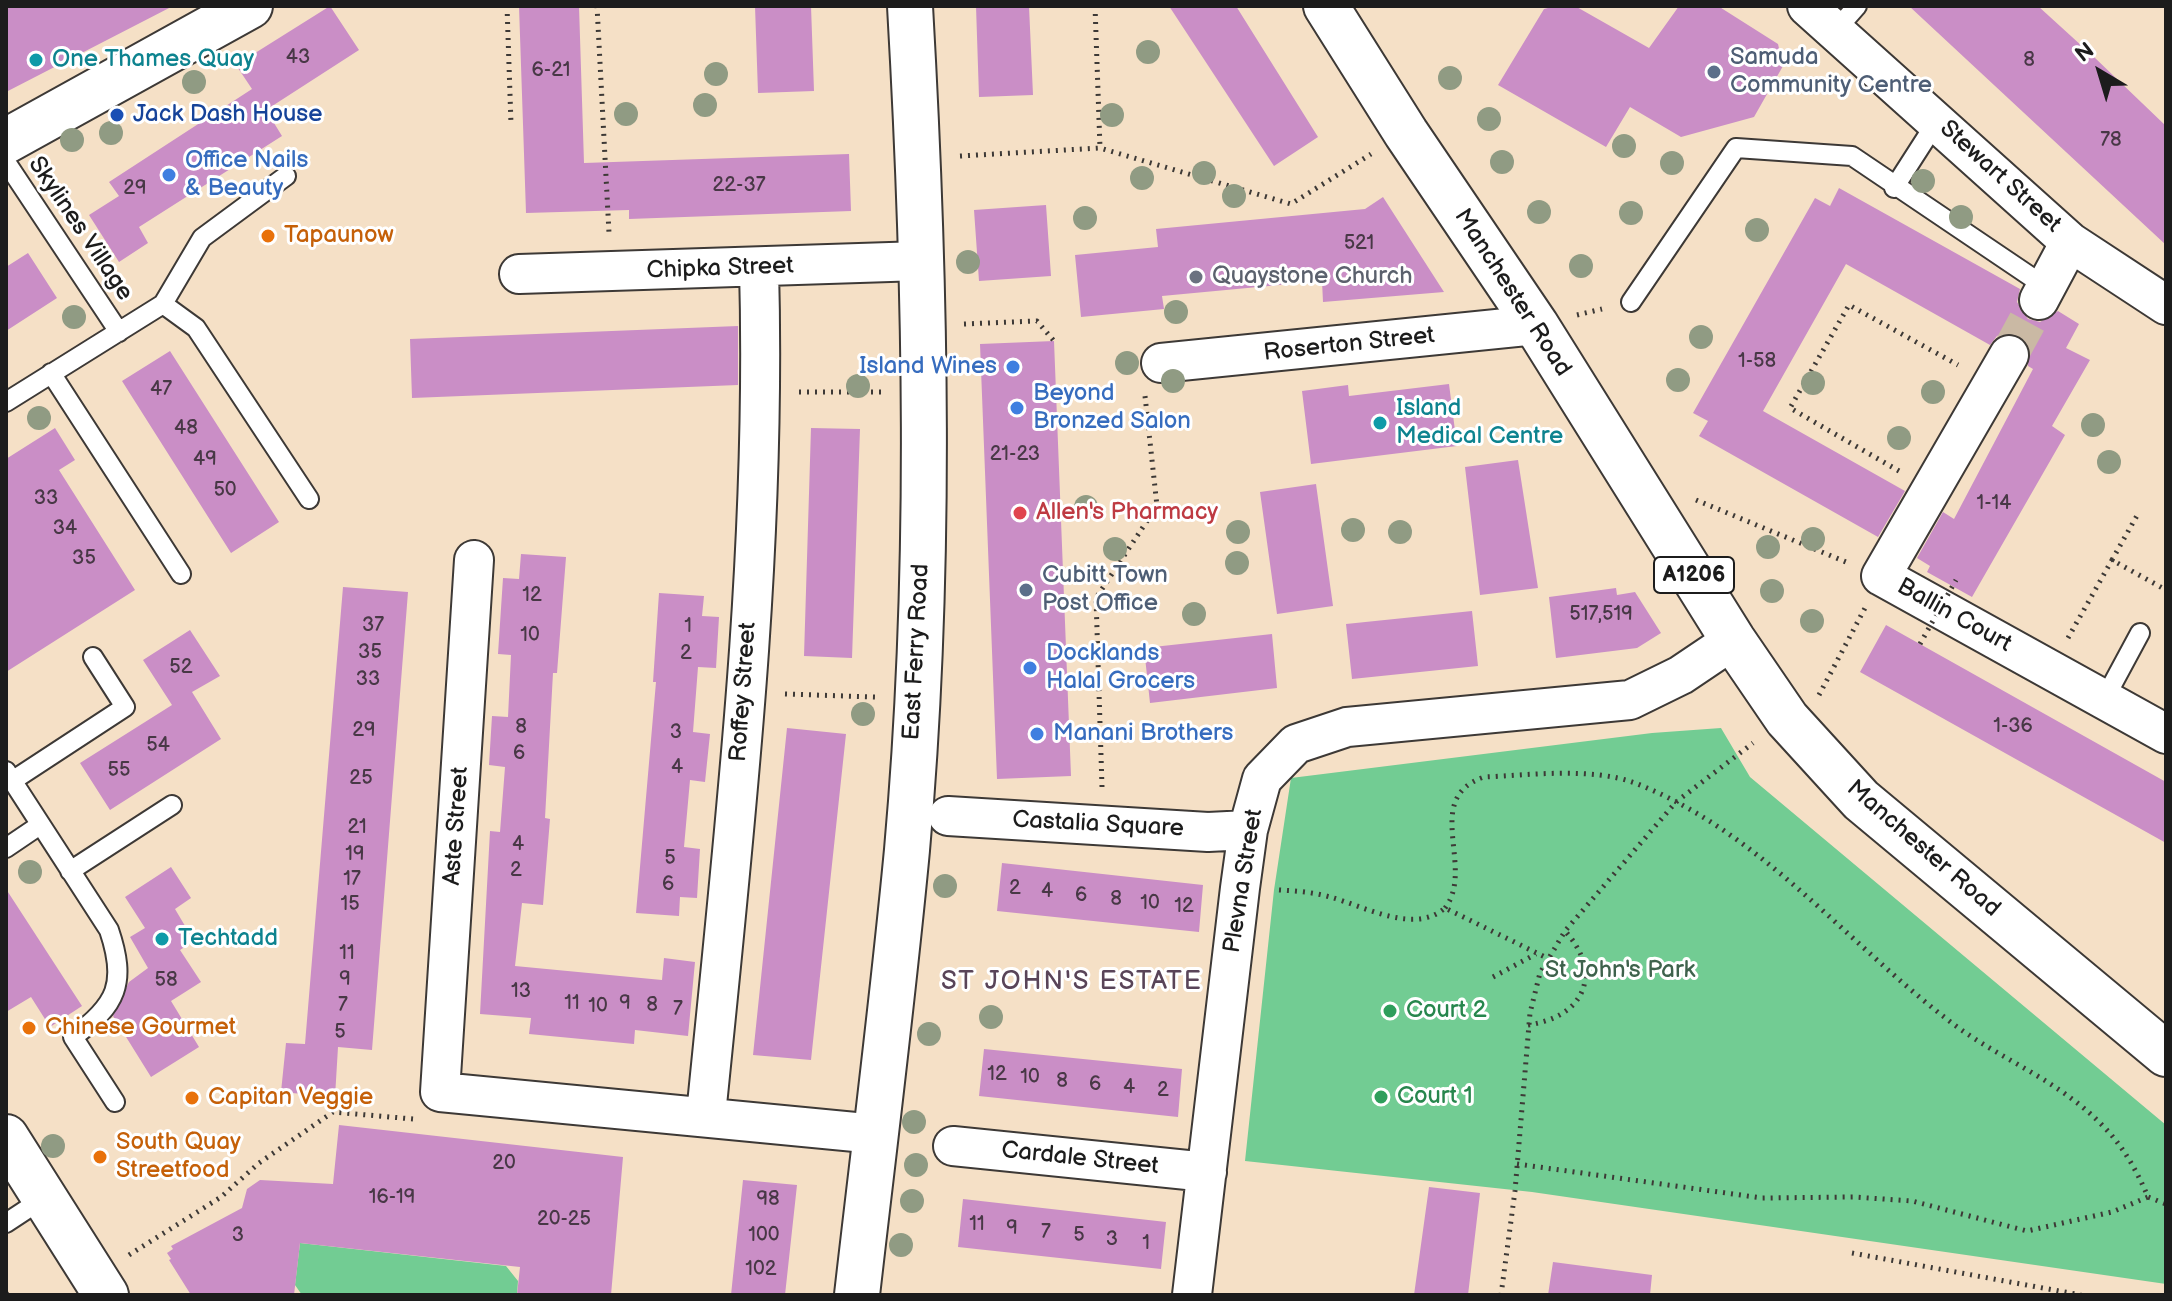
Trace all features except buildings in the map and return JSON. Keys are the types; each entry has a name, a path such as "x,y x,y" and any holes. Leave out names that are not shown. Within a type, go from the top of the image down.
{"street":[{"path":"6,141 250,6"},
{"name":"East Ferry Road","path":"857,1295 907,847 923,537 919,158 910,6"},
{"name":"Manchester Road","path":"1326,6 1406,133 1536,325 1625,471 1787,719 1861,800 2166,1054"},
{"name":"Stewart Street","path":"1807,6 1846,18 1937,121 2070,242 2166,304"},
{"path":"2043,294 2070,242"},
{"name":"Chipka Street","path":"519,274 921,261"},
{"name":"Roffey Street","path":"706,1115 735,826 763,392 759,268"},
{"name":"Roserton Street","path":"1161,363 1536,325"},
{"name":"Ballin Court","path":"2000,370 1881,576 2166,734"},
{"name":"Aste Street","path":"431,1106 474,560"},
{"name":"Plevna Street","path":"1192,1295 1240,888 1248,830 1262,779 1296,744 1347,727 1630,700 1681,675 1733,640"},
{"name":"Castalia Square","path":"948,816 1208,832 1248,830"},
{"path":"431,1106 706,1115 876,1134"},
{"path":"6,1137 100,1286"},
{"name":"Cardale Street","path":"953,1146 1207,1172"}],"lane":[{"path":"1894,188 1937,121"},
{"path":"1631,302 1736,148 1852,156 2043,294"},
{"name":"Skylines Village","path":"6,162 119,332 6,402"},
{"path":"119,332 163,304 202,238 286,176"},
{"path":"163,304 196,328 309,499"},
{"path":"51,373 181,574"},
{"path":"2105,698 2140,633"},
{"path":"93,657 125,707 9,776 109,930 118,957 112,1003 73,1037 115,1102"},
{"path":"70,871 172,805"},
{"path":"6,848 40,825"},
{"path":"6,1223 44,1198"}],"path":[{"path":"507,6 511,124"},
{"path":"597,6 611,273"},
{"path":"1095,6 1100,148"},
{"path":"919,158 1100,148 1291,204 1406,133"},
{"path":"1536,325 1631,302"},
{"path":"1931,490 1790,408 1849,305 2000,370"},
{"path":"922,326 1037,321 1054,341"},
{"path":"1104,824 1096,598 1157,506 1142,369 1161,363"},
{"path":"763,392 922,392"},
{"path":"1501,1295 1517,1164 1528,1025 1534,988 1547,958 1565,931 1676,802 1820,695 1881,576 1625,471"},
{"path":"2051,669 2139,512"},
{"path":"2112,560 2166,590"},
{"path":"1920,644 1956,580"},
{"path":"744,694 915,697"},
{"path":"1240,888 1329,896 1367,909 1421,920 1433,918 1453,897 1457,880 1452,807 1458,793 1470,782 1484,777 1568,774 1630,781 1676,802 1725,832 1785,877 1952,1023 2066,1091 2105,1127 2135,1168 2148,1197"},
{"path":"1445,908 1547,958"},
{"path":"1528,1025 1549,1022 1568,1013 1585,983 1585,962 1565,931"},
{"path":"1493,977 1537,954"},
{"path":"100,1286 221,1197 259,1163 333,1112 431,1106"},
{"path":"1517,1164 1762,1198 1854,1197 1912,1201 2027,1231 2112,1212 2148,1197 2166,1204"},
{"path":"1852,1253 2081,1295"}],"green space":[{"name":"St John's Park","path":"1721,728 1750,777 2166,1125 2166,1284 1532,1192 1245,1161 1274,890 1291,778 1652,733"},
{"path":"300,1243 506,1266 518,1281 517,1295 302,1295 295,1285"}],"tunnel":[{"path":"2009,355 2039,300"}],"tram line":[{"path":"6,1290 9,1295"}],"place":[{"name":"One Thames Quay","path":"36,60"},
{"name":"Samuda Community Centre","path":"1714,72"},
{"name":"Jack Dash House","path":"117,115"},
{"name":"Office Nails & Beauty","path":"169,175"},
{"name":"Tapaunow","path":"268,236"},
{"name":"Quaystone Church","path":"1196,277"},
{"name":"Island Wines","path":"1013,367"},
{"name":"Beyond Bronzed Salon","path":"1017,408"},
{"name":"Island Medical Centre","path":"1380,423"},
{"name":"Allen's Pharmacy","path":"1020,513"},
{"name":"Cubitt Town Post Office","path":"1026,590"},
{"name":"Docklands Halal Grocers","path":"1030,668"},
{"name":"Manani Brothers","path":"1037,734"},
{"name":"Techtadd","path":"162,939"},
{"name":"Court 2","path":"1390,1011"},
{"name":"Chinese Gourmet","path":"29,1028"},
{"name":"Court 1","path":"1381,1097"},
{"name":"Capitan Veggie","path":"192,1098"},
{"name":"South Quay Streetfood","path":"100,1157"}],"district":[{"name":"ST JOHN'S ESTATE","path":"1072,982"}]}
